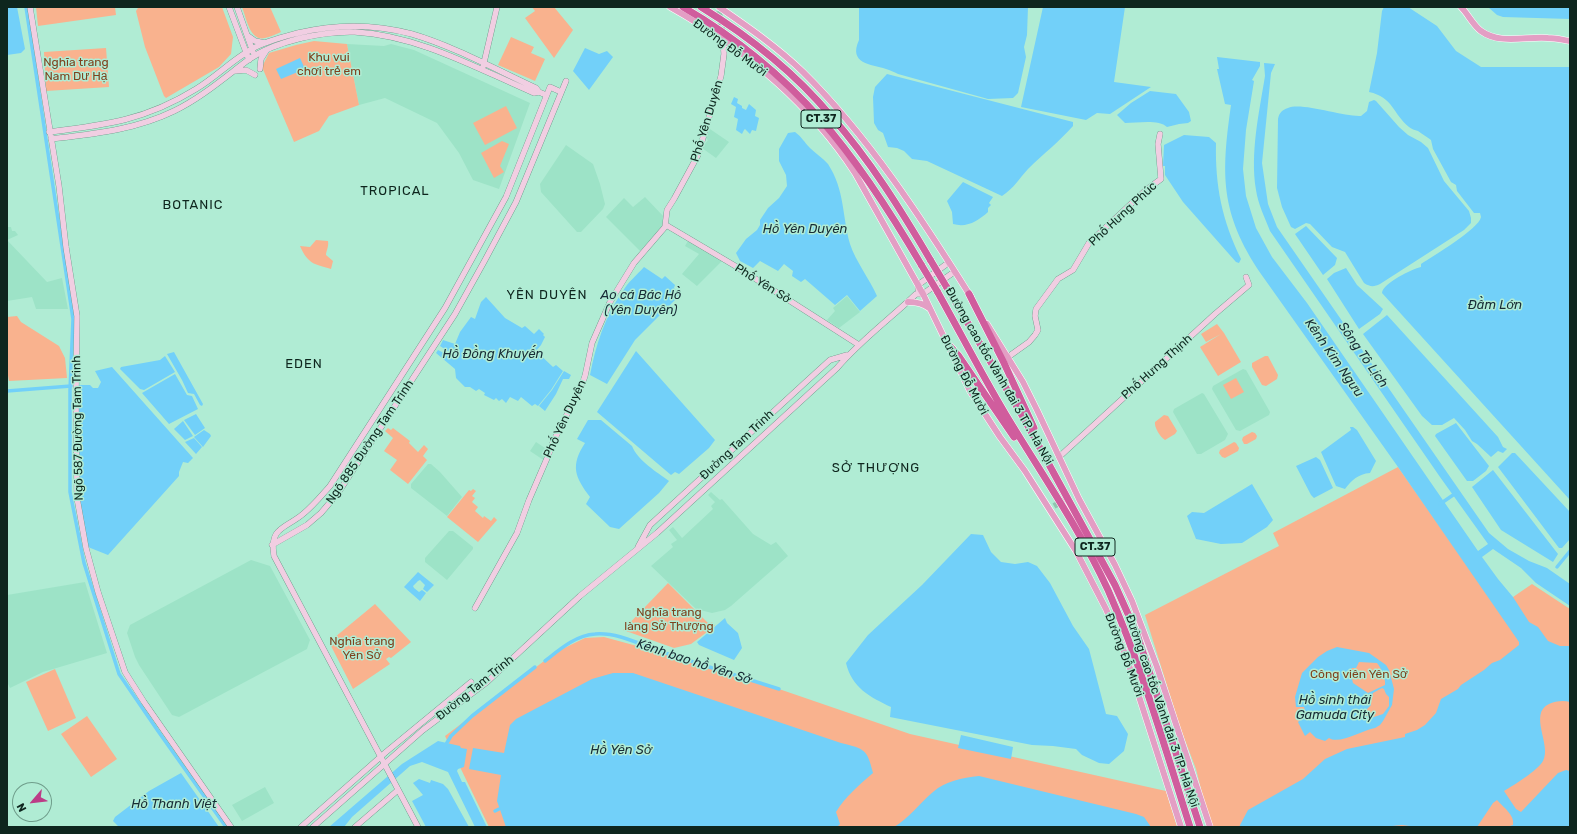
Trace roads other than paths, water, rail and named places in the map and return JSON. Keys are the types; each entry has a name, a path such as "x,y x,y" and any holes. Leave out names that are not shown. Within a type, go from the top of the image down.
{"highway":[{"name":"Đường cao tốc Vành đai 3 TP. Hà Nội","path":"683,7 713,25 740,44 777,74 808,104 838,138 874,187 937,291 998,400 1091,558 1107,589 1122,624 1143,682 1190,827"},
{"name":"Đường cao tốc Vành đai 3 TP. Hà Nội","path":"701,7 743,34 772,57 797,79 831,115 882,181 946,286 1019,410 1116,585 1137,634 1200,827"},
{"path":"969,294 1004,363 1052,471"},
{"path":"947,343 958,355 998,414 1039,468"}],"main road":[{"name":"Đường Đỗ Mười","path":"670,7 723,37 759,67 804,109 846,159 924,294 970,391 1000,437 1051,508 1106,608 1126,656 1181,827"},
{"path":"1461,7 1471,17 1477,27 1483,32 1492,36 1504,39 1548,38 1570,41"},
{"path":"719,8 764,38 786,56 826,95 847,119 920,217 1008,357 1037,410 1076,494 1115,565 1141,623 1159,672 1210,827"},
{"path":"908,302 915,302 925,305 930,309"},
{"path":"1070,497 1076,494"}],"street":[{"name":"Ngõ 587 Đường Tam Trinh","path":"30,7 59,186 66,247 78,316 76,398 77,498 86,548 98,592 125,672 144,702 231,827"},
{"path":"229,7 249,60"},
{"path":"237,7 254,56"},
{"path":"482,70 497,7"},
{"path":"50,136 59,138 94,134 128,128 164,116 201,96 254,56 267,50 302,39 337,29 355,26 410,34 435,42 536,88 539,92 546,95"},
{"path":"50,136 58,131 110,124 161,109 210,80 246,52 286,36 313,30 337,29 409,41 433,49 534,93 539,92"},
{"path":"246,35 255,41 265,44"},
{"name":"Phố Yên Duyên","path":"475,608 517,533 553,442 581,387 585,376 592,343 610,302 634,263 666,225 668,208 698,156 721,76 724,54 723,37"},
{"path":"235,60 239,53 240,38"},
{"path":"433,49 435,42"},
{"path":"260,69 261,59 267,50"},
{"path":"235,71 246,70 256,75"},
{"name":"Ngõ 885 Đường Tam Trinh","path":"272,545 307,525 322,513 338,492 455,314 516,202 566,81"},
{"name":"Ngõ 885 Đường Tam Trinh","path":"272,545 279,531 313,506 330,486 445,308 506,197 550,87 561,92"},
{"path":"58,131 59,138"},
{"name":"Phố Hưng Phúc","path":"1008,357 1029,342 1038,330 1035,316 1036,309 1058,279 1073,270 1089,243 1099,233 1146,190 1161,179 1158,144 1160,134"},
{"name":"Phố Yên Sở","path":"666,225 737,267 859,345"},
{"path":"948,263 918,284 916,294 924,294 954,272"},
{"name":"Phố Hưng Thịnh","path":"1059,457 1215,314 1250,285 1246,277"},
{"name":"Đường Tam Trinh","path":"312,827 423,730 486,682 580,596 657,533 837,368 849,354 916,294"},
{"path":"445,308 455,314"},
{"name":"Đường Tam Trinh","path":"636,549 650,525 808,380 830,360 849,354"},
{"path":"808,380 815,388"},
{"path":"355,447 364,453"},
{"path":"330,486 338,492"},
{"path":"272,545 274,556 376,749 379,759 384,764 418,827"},
{"name":"Đường Tam Trinh","path":"301,827 471,682"},
{"path":"464,687 470,695"},
{"path":"376,771 379,759"},
{"path":"356,827 397,787"}],"water":[{"path":"7,7 17,7 25,49 21,53 7,55"},
{"path":"859,7 1028,7 1027,35 1024,47 1026,57 1018,93 1013,98 988,99 898,74 863,62 856,54 856,48 859,40"},
{"path":"1043,7 1125,7 1114,82 1151,87 1110,114 1097,113 1086,120 1021,107"},
{"name":"Đầm Lớn","path":"1384,7 1408,7 1437,26 1456,51 1481,67 1570,67 1570,500 1382,293 1387,285 1392,281 1411,270 1421,267 1421,264 1464,235 1478,222 1481,217 1480,213 1474,213 1457,191 1456,185 1451,182 1433,149 1431,140 1409,127 1392,106 1383,98 1377,94 1369,92 1377,53 1382,11"},
{"path":"1488,7 1570,7 1570,19 1503,17 1497,15"},
{"path":"585,48 599,54 607,51 613,57 589,90 573,71"},
{"path":"1217,57 1260,62 1260,66 1252,80 1254,81 1246,130 1243,169 1246,196 1256,228 1272,257 1307,303 1478,551 1488,544 1270,231 1258,200 1254,176 1258,119 1265,76 1264,63 1275,64 1271,73 1262,163 1268,204 1277,227 1489,533 1508,549 1529,561 1547,568 1570,584 1570,606 1536,583 1521,568 1493,549 1482,557 1513,597 1529,622 1538,627 1548,641 1560,646 1570,646 1570,702 1554,702 1543,709 1540,715 1540,722 1545,747 1543,761 1531,773 1504,791 1516,809 1521,812 1558,773 1566,770 1570,771 1570,827 1507,827 1513,825 1512,818 1508,811 1497,800 1493,803 1477,827 1417,827 1402,825 1383,827 1239,827 1248,810 1303,779 1325,759 1347,749 1405,737 1405,734 1417,730 1425,725 1436,713 1441,699 1458,689 1461,685 1492,663 1500,660 1519,645 1519,642 1398,467 1261,274 1248,252 1238,232 1231,212 1227,193 1225,173 1231,105 1225,104 1217,69 1219,69"},
{"path":"300,58 305,69 281,79 276,69"},
{"path":"887,74 1073,122 1073,126 1028,169 1010,190 1002,196 927,161 912,159 904,151 897,148 888,147 883,133 878,130 874,123 873,97 875,87"},
{"path":"1150,91 1176,94 1189,112 1191,121 1188,123 1167,127 1153,122 1125,123 1117,115 1131,103"},
{"path":"734,97 738,99 737,103 742,106 742,108 746,110 749,104 756,110 755,116 759,118 756,131 752,130 750,134 745,129 742,134 736,130 738,119 734,117 736,107 731,104"},
{"path":"1374,100 1408,135 1421,142 1428,148 1444,181 1469,211 1471,223 1464,230 1380,284 1372,286 1364,283 1345,252 1332,247 1310,224 1306,223 1295,229 1291,227 1282,207 1277,188 1278,119 1282,111 1288,108 1303,107 1353,116 1361,116 1367,111 1369,102"},
{"name":"Hồ Yên Duyên","path":"795,132 828,164 837,184 850,244 877,296 860,311 847,295 835,305 805,279 801,282 792,276 793,271 784,264 778,271 760,261 753,268 740,261 736,253 746,239 757,230 760,225 760,220 768,208 779,198 787,186 786,175 779,161 779,149 788,133"},
{"path":"1184,135 1209,137 1216,143 1218,188 1224,216 1234,245 1241,259 1239,263 1236,262 1183,202 1165,175 1165,166 1163,166 1164,145"},
{"path":"963,182 993,197 989,203 991,205 988,208 988,212 972,223 958,225 953,224 952,212 947,201"},
{"path":"1306,226 1337,258 1335,265 1323,275 1295,234"},
{"name":"Ao cá Bác Hồ (Yên Duyên)","path":"644,267 662,279 665,276 675,285 674,288 680,295 635,340 607,384 590,375 598,341 611,310 627,285"},
{"path":"1346,268 1357,285 1383,309 1380,314 1359,329 1327,279 1334,273"},
{"name":"Hồ Đồng Khuyến","path":"486,297 505,318 522,328 525,326 534,334 539,329 545,337 536,351 553,367 556,365 563,371 551,390 538,406 535,404 532,406 521,397 518,401 510,397 506,403 502,399 499,401 496,398 494,400 484,395 485,393 479,389 476,391 470,387 465,387 456,378 455,369 436,353 438,350 450,356 451,353 440,346 443,340 455,344 460,332 471,317 475,319 481,302"},
{"path":"1387,315 1498,437 1503,447 1507,449 1503,453 1498,451 1491,457 1472,441 1465,430 1454,418 1442,425 1432,425 1422,416 1363,334"},
{"path":"636,351 715,440 709,448 679,474 675,472 671,475 597,412"},
{"path":"174,352 203,404 202,406 194,394 188,393 167,354"},
{"path":"165,356 175,372 144,390 140,389 120,369 121,367 160,360"},
{"path":"112,367 193,458 188,463 183,462 179,476 108,555 88,547 79,500 79,385 90,385 93,388 98,388 101,382 95,371"},
{"path":"564,371 571,375 569,379 563,379 556,394 545,411 539,406 552,390"},
{"path":"175,374 187,395 192,396 198,409 169,424 142,393"},
{"path":"196,414 205,428 195,435 184,420"},
{"path":"588,420 601,420 632,446 643,461 669,481 659,493 619,529 610,527 586,504 590,497 581,483 576,471 577,458 585,443 577,439"},
{"path":"183,421 193,436 185,440 174,429"},
{"path":"1456,423 1489,466 1486,471 1473,481 1467,481 1435,436"},
{"path":"1350,427 1357,430 1376,461 1370,473 1356,478 1345,489 1336,486 1321,452 1351,430"},
{"path":"204,430 211,436 203,447 194,437"},
{"path":"194,438 202,447 196,454 185,442"},
{"path":"1512,453 1515,453 1570,512 1570,539 1562,548 1559,548 1498,467"},
{"path":"1316,457 1320,460 1333,488 1314,498 1296,466"},
{"path":"1493,470 1558,554 1553,562 1501,530 1472,487"},
{"path":"1252,484 1273,520 1267,527 1242,543 1221,544 1196,539 1187,516 1192,512 1204,513"},
{"path":"971,534 983,535 991,552 1001,562 1015,564 1028,562 1037,566 1050,583 1073,626 1089,649 1106,714 1117,716 1128,734 1124,751 1109,764 1099,763 1082,755 1076,749 1032,745 890,717 891,707 863,691 853,679 846,663 868,635 922,585"},
{"path":"418,572 434,585 427,592 423,589 425,585 420,580 413,586 419,592 422,590 426,593 420,601 404,587"},
{"path":"725,618 727,623 738,633 742,648 734,660 699,645 697,642"},
{"name":"Hồ sinh thái Gamuda City","path":"1337,647 1369,653 1386,665 1389,670 1394,689 1392,705 1380,725 1339,740 1329,738 1325,741 1316,738 1310,732 1305,736 1298,722 1306,715 1304,707 1296,707 1295,697 1302,673 1318,657","holes":["1359,662 1377,663 1383,673 1385,685 1368,693 1353,683 1350,671 1352,668 1356,668","1382,688 1389,697 1389,706 1383,714 1371,718 1365,715 1364,712 1371,705 1370,702 1373,693"]},
{"name":"Hồ Yên Sở","path":"613,673 633,673 855,747 864,751 867,755 873,773 853,791 836,812 840,824 837,827 506,827 497,801 501,775 469,769 473,748 504,753 510,725 516,719 592,679"},
{"path":"961,735 1013,747 1011,759 958,748"},
{"path":"438,741 467,749 464,767 458,769 457,771 462,782 465,782 487,827 475,827 448,772 422,762 410,766 352,817 344,827 329,827 402,764"},
{"name":"Hồ Thanh Việt","path":"181,773 219,827 119,827 113,821 115,817 149,791"},
{"path":"979,776 1136,814 1144,817 1151,827 894,827 943,785 960,779"},
{"path":"419,779 430,783 431,780 443,784 448,789 469,827 426,827 412,801 423,795 413,783"}],"waterway":[{"path":"26,7 73,319 70,390 70,492 84,563 119,674 226,827"},
{"path":"7,391 71,386"},
{"path":"1440,504 1456,493"},
{"path":"1557,567 1570,551"},
{"name":"Kênh bao hồ Yên Sở","path":"545,661 562,648 581,637 595,634 613,635 779,689"},
{"name":"Kênh bao hồ Yên Sở","path":"445,746 451,736 472,716 535,667"},
{"path":"495,811 499,809"}],"tunnel":[{"path":"719,11 723,33"},
{"path":"1054,506 1070,497"}],"district":[{"name":"TROPICAL","path":"395,191"},
{"name":"BOTANIC","path":"193,205"},
{"name":"YÊN DUYÊN","path":"547,295"},
{"name":"EDEN","path":"304,364"},
{"name":"SỞ THƯỢNG","path":"876,468"}],"park label":[{"name":"Khu vui chơi trẻ em","path":"329,65"},
{"name":"Nghĩa trang Nam Dư Hạ","path":"76,70"},
{"name":"Nghĩa trang làng Sở Thượng","path":"669,620"},
{"name":"Nghĩa trang Yên Sở","path":"362,649"},
{"name":"Công viên Yên Sở","path":"1359,675"}],"water label":[{"name":"Sông Tô Lịch","path":"1363,355"},
{"name":"Kênh Kim Ngưu","path":"1334,358"}]}
